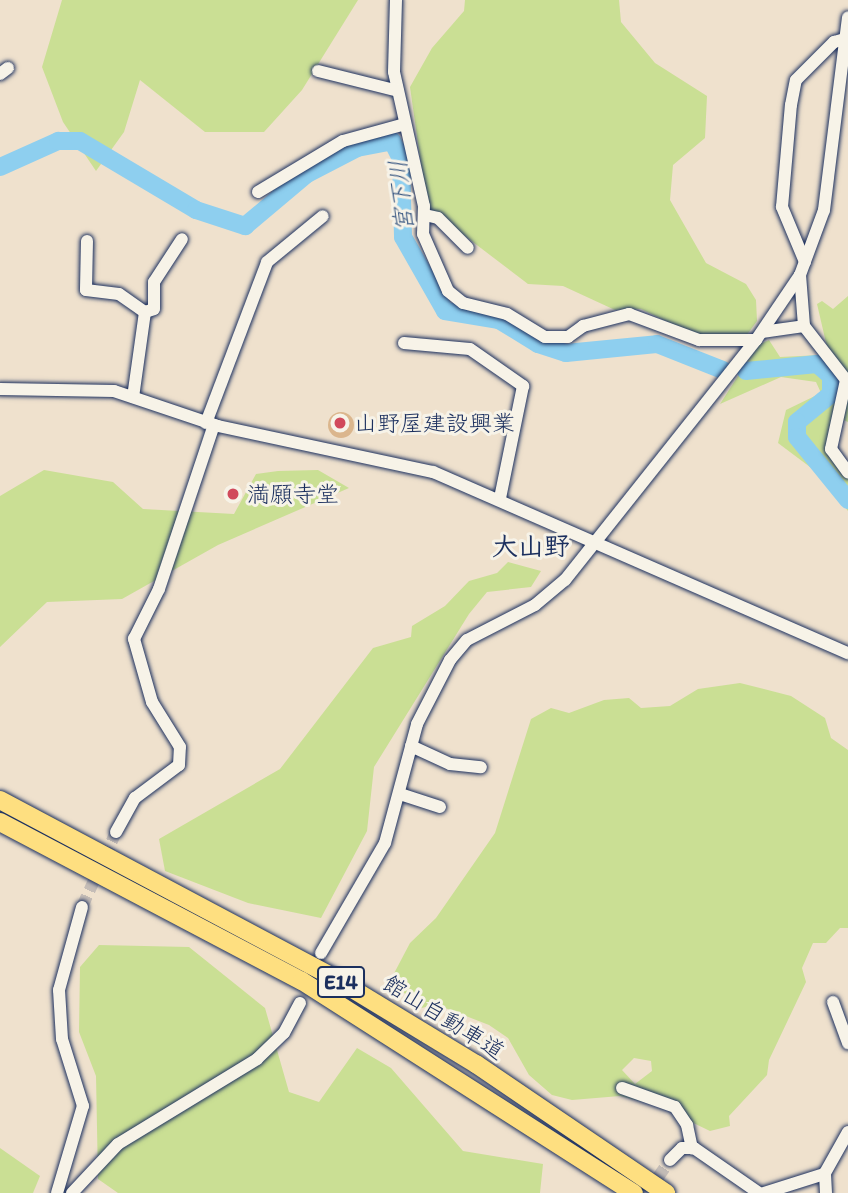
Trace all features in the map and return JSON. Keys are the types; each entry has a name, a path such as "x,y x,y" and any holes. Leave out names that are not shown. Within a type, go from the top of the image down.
{"highway":[{"name":"館山自動車道","path":"0,800 337,979 476,1064 666,1193"},
{"name":"館山自動車道","path":"0,822 302,981 634,1193"}],"street":[{"path":"396,0 398,91 425,215 426,244 448,290 463,303 513,316 535,334 568,337 583,326 629,314 699,340 759,336 804,326"},
{"path":"321,953 385,843 411,746 429,700 459,649 548,596 759,336 802,269 824,210 848,18"},
{"path":"845,39 835,42 796,80 791,105 782,207 802,269 804,326 846,380 831,449 848,471"},
{"path":"318,71 398,91"},
{"path":"258,192 343,141 405,124"},
{"path":"425,215 438,218 468,248"},
{"path":"117,832 135,798 179,765 180,747 152,702 135,632 159,589 210,424 267,262 323,216"},
{"path":"145,312 153,309 156,279 182,239"},
{"path":"86,241 86,290 119,295 145,312"},
{"path":"133,397 145,312"},
{"path":"404,344 470,349 523,386 500,498"},
{"path":"0,389 99,388 210,424 433,472 500,498 848,653"},
{"path":"411,746 450,764 481,766"},
{"path":"400,794 440,807"},
{"path":"57,1193 83,1106 62,1039 59,990 82,907"},
{"path":"834,1002 848,1043"},
{"path":"72,1193 118,1143 257,1059 284,1033 300,1003"},
{"path":"622,1088 675,1107 687,1125 692,1148"},
{"path":"826,1193 824,1174 848,1132"},
{"path":"670,1160 682,1149 692,1148 762,1193 824,1174"}],"green space":[{"path":"62,0 358,0 302,90 264,132 205,132 140,80 124,132 96,171 63,122 42,67"},
{"path":"465,0 619,0 621,22 655,63 707,96 705,138 673,165 670,200 706,263 746,284 756,300 757,321 746,336 695,335 641,309 615,310 563,286 528,284 427,207 410,87 432,48 464,11"},
{"path":"848,296 848,422 836,417 830,432 848,473 848,511 818,473 778,443 786,410 821,393 816,382 781,377 720,404 758,345 769,340 780,357 821,355 827,347 817,304 822,301 833,309"},
{"path":"44,470 113,482 143,509 234,514 256,474 278,471 318,470 349,488 218,545 122,599 47,602 0,647 0,496"},
{"path":"508,562 541,571 531,587 487,592 469,614 374,767 367,831 321,918 248,903 165,871 159,839 280,769 373,648 411,637 412,626 445,606 469,581 497,573"},
{"path":"740,683 791,696 825,718 831,738 848,750 848,928 840,928 826,943 813,943 802,968 806,982 769,1060 767,1075 729,1116 730,1126 710,1131 658,1106 620,1096 572,1100 552,1095 529,1075 508,1038 489,1025 435,1004 422,1008 390,981 410,943 436,918 495,833 531,719 551,708 569,713 604,700 629,698 641,708 670,706 698,689","holes":["634,1058 651,1061 652,1071 635,1084 622,1070"]},
{"path":"99,945 189,947 265,1008 289,1092 319,1102 357,1048 391,1068 463,1151 543,1164 540,1193 118,1193 98,1179 96,1076 79,1032 80,967"},
{"path":"0,1148 40,1176 33,1193 0,1193"}],"building":[{"name":"山野屋建設興業","path":"341,412 350,416 354,425 350,434 341,438 332,434 328,425 332,416"}],"waterway":[{"name":"宮下川","path":"0,167 58,141 80,141 196,210 245,226 307,174 357,148 392,141 401,159 403,237 445,311 499,320 538,344 566,353 657,344 723,370"},
{"name":"宮下川","path":"746,371 817,364 831,376 831,394 797,422 797,437 848,500"}],"tunnel":[{"path":"82,907 116,832"},
{"path":"647,1193 670,1160"}],"place":[{"name":"山野屋建設興業","path":"340,423"},
{"name":"満願寺堂","path":"233,494"}],"district":[{"name":"大山野","path":"531,547"}]}
